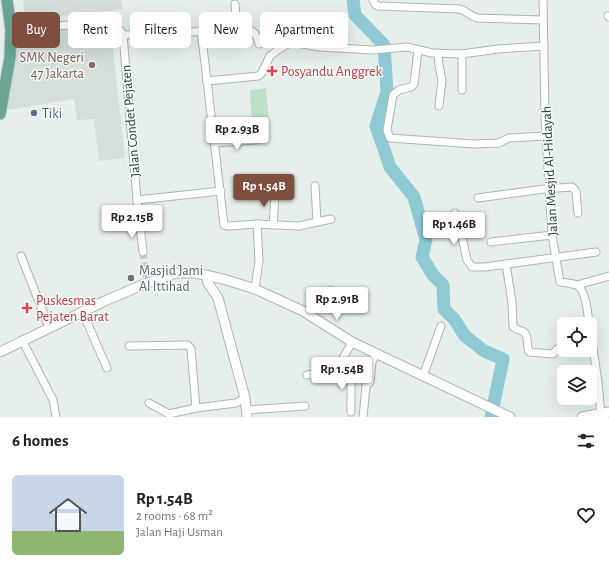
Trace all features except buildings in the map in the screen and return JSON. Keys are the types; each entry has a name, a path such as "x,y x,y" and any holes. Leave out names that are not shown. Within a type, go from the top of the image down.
{"main road":[{"path":"0,114 9,64 11,30 7,0"}],"street":[{"path":"373,0 378,6 459,9 472,17 477,18 543,20"},
{"name":"Jalan Mesjid Al-Hidayah","path":"543,0 546,136 552,235 560,282 577,285"},
{"path":"235,4 236,12"},
{"path":"11,30 104,22 116,26 123,36 182,33 199,30"},
{"path":"252,31 257,34 259,44"},
{"name":"Jalan Condet Pejaten","path":"123,36 143,252"},
{"path":"207,81 258,76 261,74 270,56 292,42 319,48 373,50 407,47 438,53 462,54 498,49 544,46"},
{"path":"203,48 221,191 223,221 225,226 257,224 299,226 331,218"},
{"path":"418,50 413,86 399,90 393,95 387,130 390,138 474,144 499,143 509,138 546,136"},
{"path":"438,53 442,80 439,106"},
{"path":"462,54 462,90"},
{"path":"215,143 257,140"},
{"path":"315,186 318,222"},
{"path":"478,198 549,188 569,187 574,188 576,192 578,213"},
{"path":"272,188 275,195 273,225"},
{"path":"137,200 221,191"},
{"path":"455,213 459,223 464,251 469,264 472,267 596,252"},
{"path":"255,289 259,260 257,224"},
{"path":"491,242 552,235"},
{"path":"21,256 49,328"},
{"path":"506,264 512,302 513,327 524,332 527,336 527,350 529,352 553,354 557,349"},
{"path":"0,352 146,280 176,274 195,273 223,279 255,289 297,309 352,342 510,417"},
{"path":"207,275 208,283 218,298 245,398 247,413 305,406"},
{"path":"588,317 584,296 580,287 577,285 609,276"},
{"path":"218,298 223,279"},
{"path":"311,317 313,303 330,290"},
{"path":"82,312 107,368"},
{"path":"423,376 441,326"},
{"path":"22,340 53,400 56,417"},
{"path":"307,375 327,372 335,369 341,363 352,342"},
{"path":"129,346 188,345 191,349 196,408"},
{"path":"363,417 366,386 370,382 372,362 376,354"},
{"path":"582,417 603,414 593,357"},
{"path":"335,369 351,376 351,412"},
{"path":"149,403 167,415 196,408 236,403 245,398"}],"shaded area":[{"path":"23,0 121,0 123,9 99,12 68,12 68,16 60,17 60,12 25,12"},
{"path":"60,30 68,30 68,48 113,48 125,158 99,161 94,119 77,120 74,99 7,110 15,48 60,48"}],"green space":[{"path":"266,88 269,123 252,124 250,90"}],"waterway":[{"path":"353,0 355,15 384,45 387,92 376,126 390,167 414,197 426,240 422,257 433,275 443,285 444,309 454,319 465,336 484,351 503,359 491,417"}],"tunnel":[{"path":"143,252 146,277"}],"place":[{"name":"SMK Negeri 47 Jakarta","path":"92,65"},
{"name":"Posyandu Anggrek","path":"272,71"},
{"name":"Tiki","path":"34,113"},
{"name":"Masjid Jami Al Ittihad","path":"131,278"},
{"name":"Puskesmas Pejaten Barat","path":"27,308"}]}
